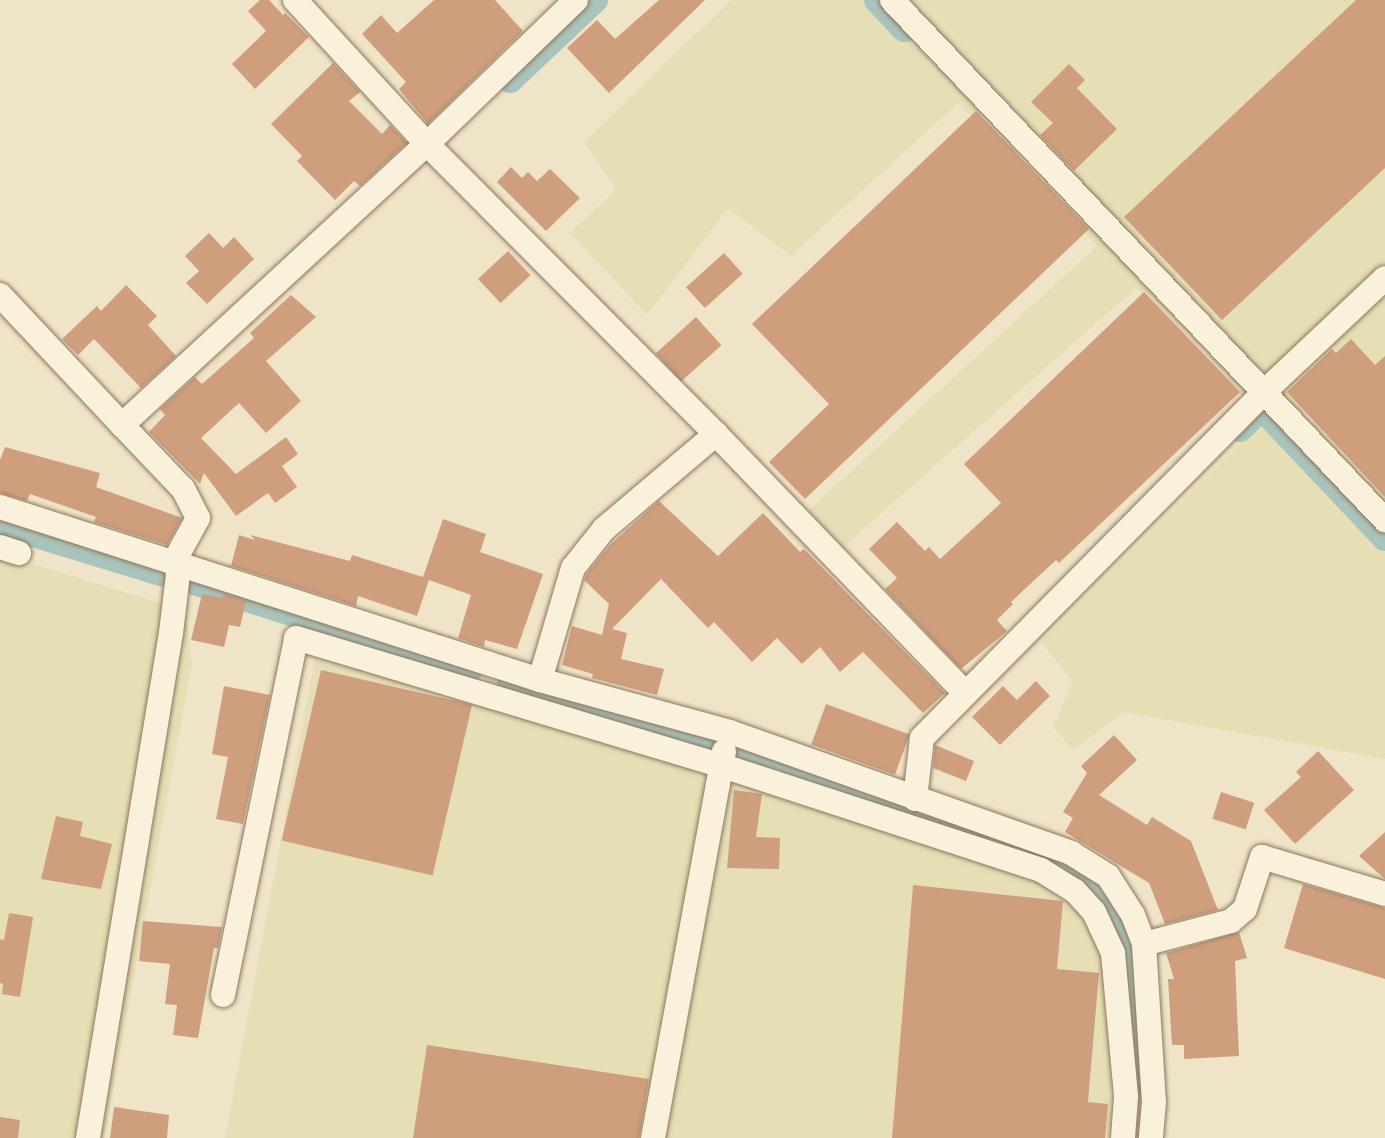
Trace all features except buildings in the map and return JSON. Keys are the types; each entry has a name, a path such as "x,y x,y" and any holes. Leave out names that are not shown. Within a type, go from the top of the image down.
{"street":[{"path":"295,0 427,144 716,434 965,693"},
{"path":"122,425 427,144 576,0"},
{"path":"892,0 1385,520"},
{"path":"915,798 922,738 1264,392 1385,278"},
{"path":"0,295 183,489 198,518 175,560 178,574 171,633 88,1138"},
{"path":"540,680 573,568 604,529 716,434"},
{"path":"0,507 175,560 540,680 730,732 1071,853 1108,876 1133,915 1144,944 1154,1102 1151,1138"},
{"path":"223,995 296,638 720,765 1041,870 1103,905 1133,915"},
{"path":"652,1138 720,765 730,732"},
{"path":"1144,944 1231,921 1245,909 1262,856 1385,894"},
{"path":"1103,905 1113,953 1126,1096 1123,1138"}],"shaded area":[{"path":"731,0 1385,0 1385,759 1124,712 1073,750 1053,727 1073,681 1041,642 1265,419 1136,288 843,547 808,511 1097,246 958,103 791,256 728,208 647,315 570,233 616,190 584,142"},
{"path":"0,554 186,611 192,664 104,1138 0,1138"},
{"path":"315,659 542,712 1062,891 1096,933 1106,971 1111,1010 1109,1138 225,1138"}],"waterway":[{"path":"510,80 595,0"},
{"path":"877,0 904,29"},
{"path":"1240,429 1262,408 1385,538"},
{"path":"0,524 173,577"},
{"path":"197,583 469,670"},
{"path":"510,683 978,832"},
{"path":"1052,856 1081,872 1118,916 1128,942 1142,1078"}]}
